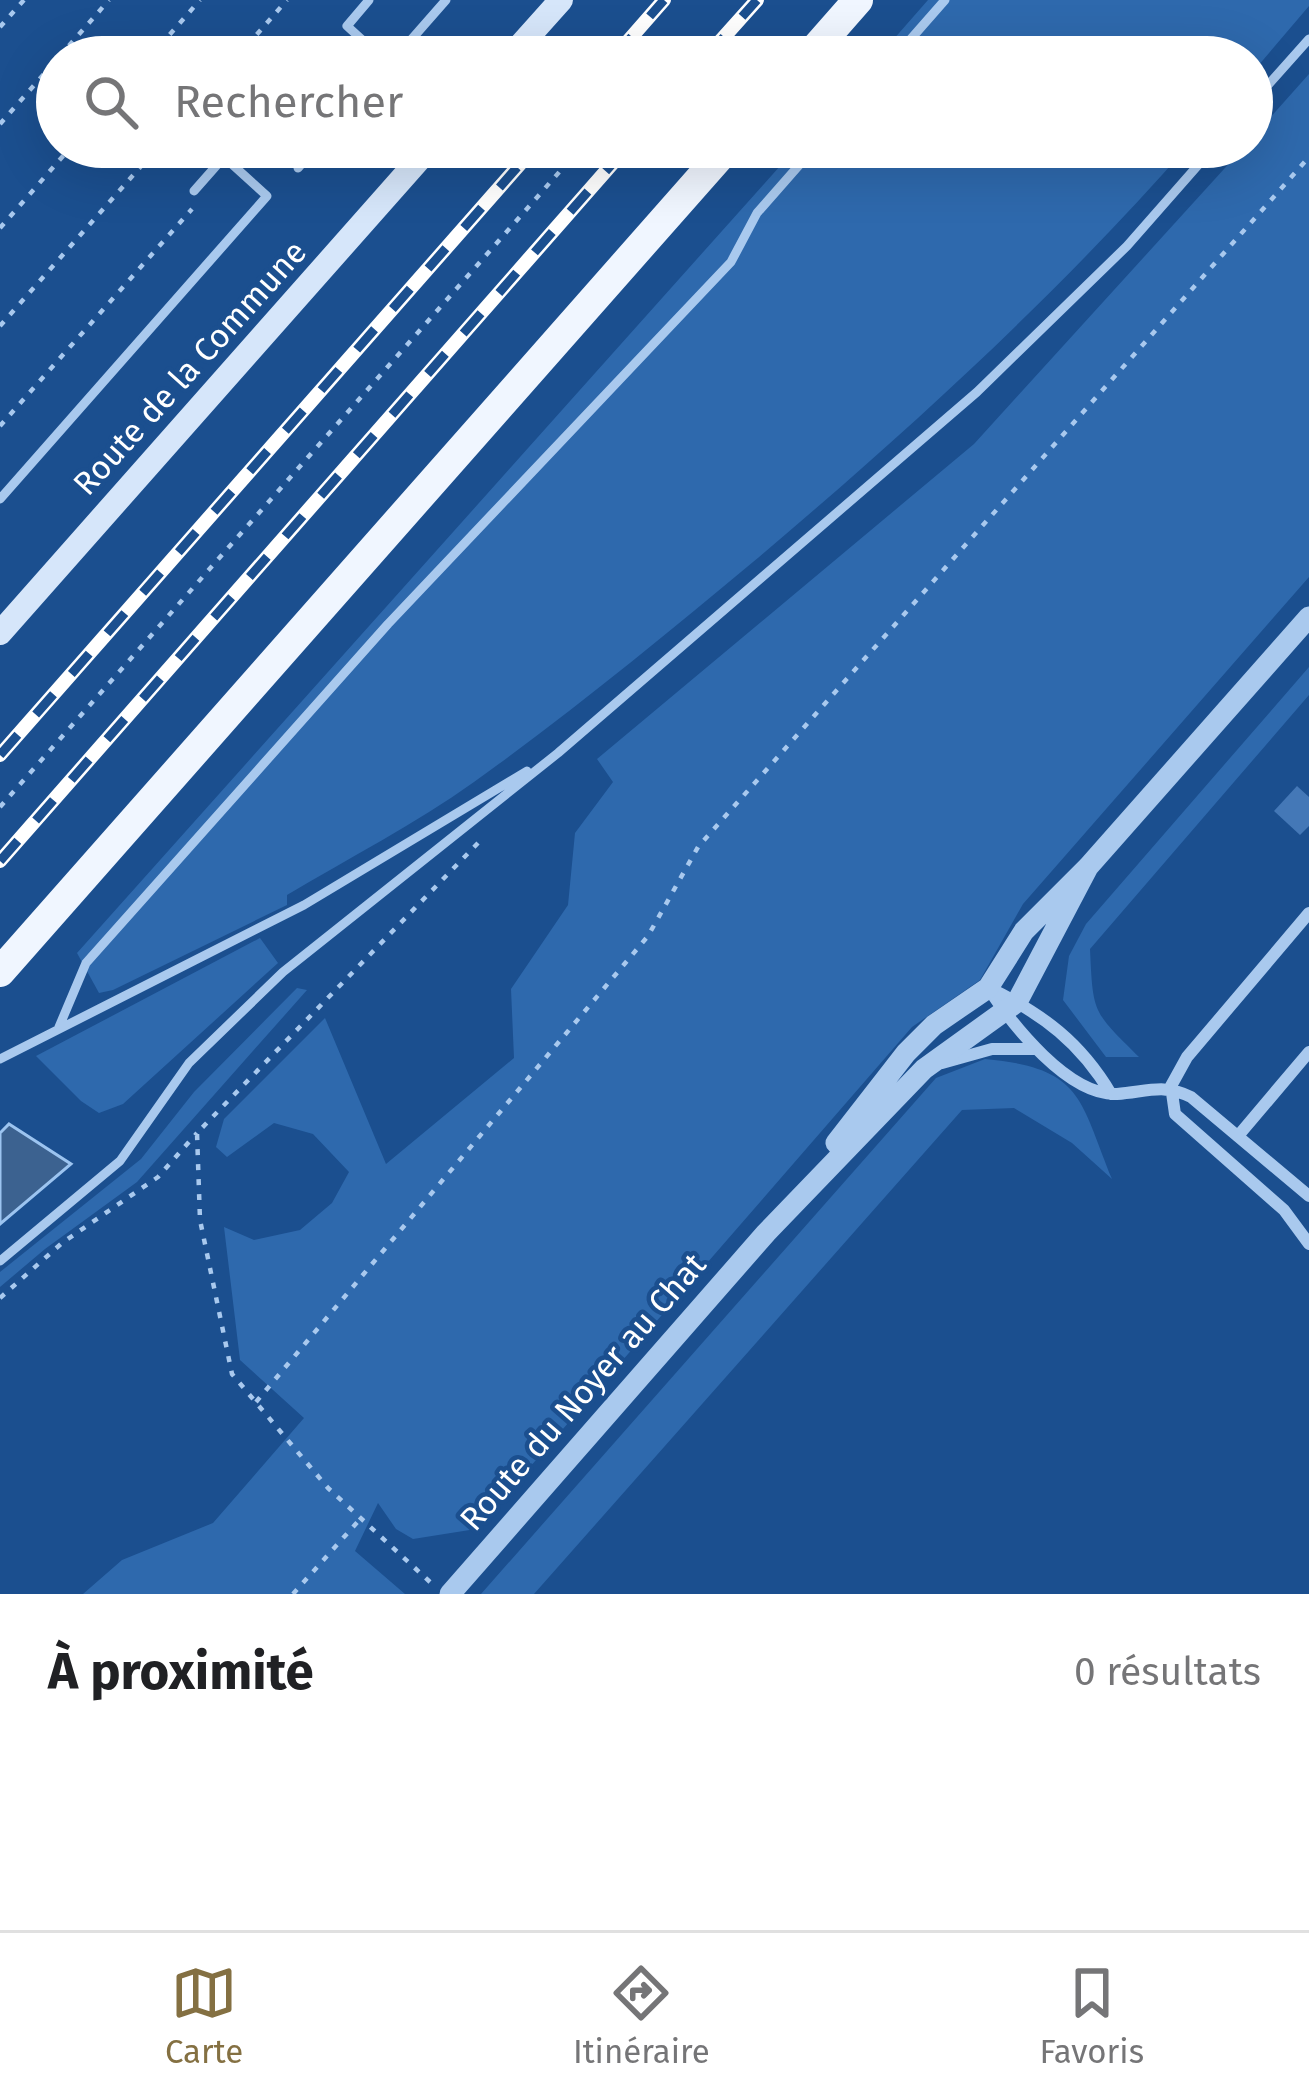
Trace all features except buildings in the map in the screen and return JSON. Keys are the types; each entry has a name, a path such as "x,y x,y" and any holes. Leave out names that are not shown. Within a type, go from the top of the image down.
{"main road":[{"path":"529,36 561,0"},
{"path":"826,36 858,0"},
{"name":"Route de la Commune","path":"0,633 411,168"},
{"path":"0,972 709,168"}],"street":[{"name":"Route du Noyer au Chat","path":"766,1233 906,1053 934,1025 988,988 1024,931 1088,867 1309,617"},
{"name":"Route du Noyer au Chat","path":"446,1594 766,1233 924,1069 979,1026 1011,1008 1088,867"},
{"path":"1309,914 1187,1057 1171,1086 1175,1114 1283,1210 1309,1244"},
{"path":"988,988 1011,1008 1036,1049 1087,1087 1112,1094 1171,1086 1309,1196"},
{"path":"1011,1008 1039,1015 1090,1059 1112,1094"},
{"path":"924,1069 992,1049 1036,1049"},
{"path":"1238,1136 1309,1052"}],"lane":[{"path":"357,36 346,26 369,0"},
{"path":"414,36 446,0"},
{"path":"913,36 945,0"},
{"path":"1273,80 1309,39"},
{"path":"195,198 216,168"},
{"path":"0,500 267,196 236,168"},
{"path":"59,1027 86,963 388,624 730,262 757,213 797,168"},
{"path":"0,1261 120,1161 189,1063 283,972 558,753 977,392 1126,246 1195,168"},
{"path":"0,1059 304,905 558,753"}],"path":[{"path":"0,27 23,0"},
{"path":"77,36 109,0"},
{"path":"168,36 200,0"},
{"path":"255,36 287,0"},
{"path":"0,124 36,83"},
{"path":"256,1402 648,936 698,848 1309,157"},
{"path":"0,228 53,168"},
{"path":"0,326 139,168"},
{"path":"0,807 564,168"},
{"path":"0,426 195,198"},
{"path":"0,1298 62,1243 158,1177 484,837"},
{"path":"196,1133 200,1220 232,1374 328,1488 446,1594"},
{"path":"293,1594 361,1518"}],"shaded area":[{"path":"928,0 1309,0 1273,48 1273,36 896,36"},
{"path":"1309,74 1309,577 1023,904 980,980 912,1027 476,1529 413,1539 396,1529 378,1503 355,1551 405,1594 83,1594 122,1560 213,1523 304,1418 240,1360 224,1227 254,1240 300,1230 332,1203 349,1172 313,1134 274,1123 227,1157 216,1147 224,1119 325,1018 386,1164 514,1058 511,989 568,905 575,833 613,782 597,759 974,444 1225,168 1273,168 1273,114"},
{"path":"778,168 1168,168 1032,310 867,464 650,647 510,756 452,797 287,895 287,905 113,990 99,993 77,953"},
{"path":"1309,667 1309,695 1090,949 1098,1010 1139,1057 1106,1057 1063,1000 1069,956 1086,924"},
{"path":"260,938 278,963 123,1104 99,1113 36,1056"},
{"path":"297,988 307,990 137,1182 0,1287 0,1272 141,1159 194,1092"},
{"path":"985,1059 1017,1063 1059,1079 1083,1107 1112,1179 1072,1143 1014,1108 962,1110 534,1594 481,1594 936,1078"},
{"path":"9,1124 71,1164 0,1224 0,1133"}],"railway":[{"path":"632,36 664,0"},
{"path":"725,36 757,0"},
{"path":"0,755 517,168"},
{"path":"0,861 609,168"}]}
